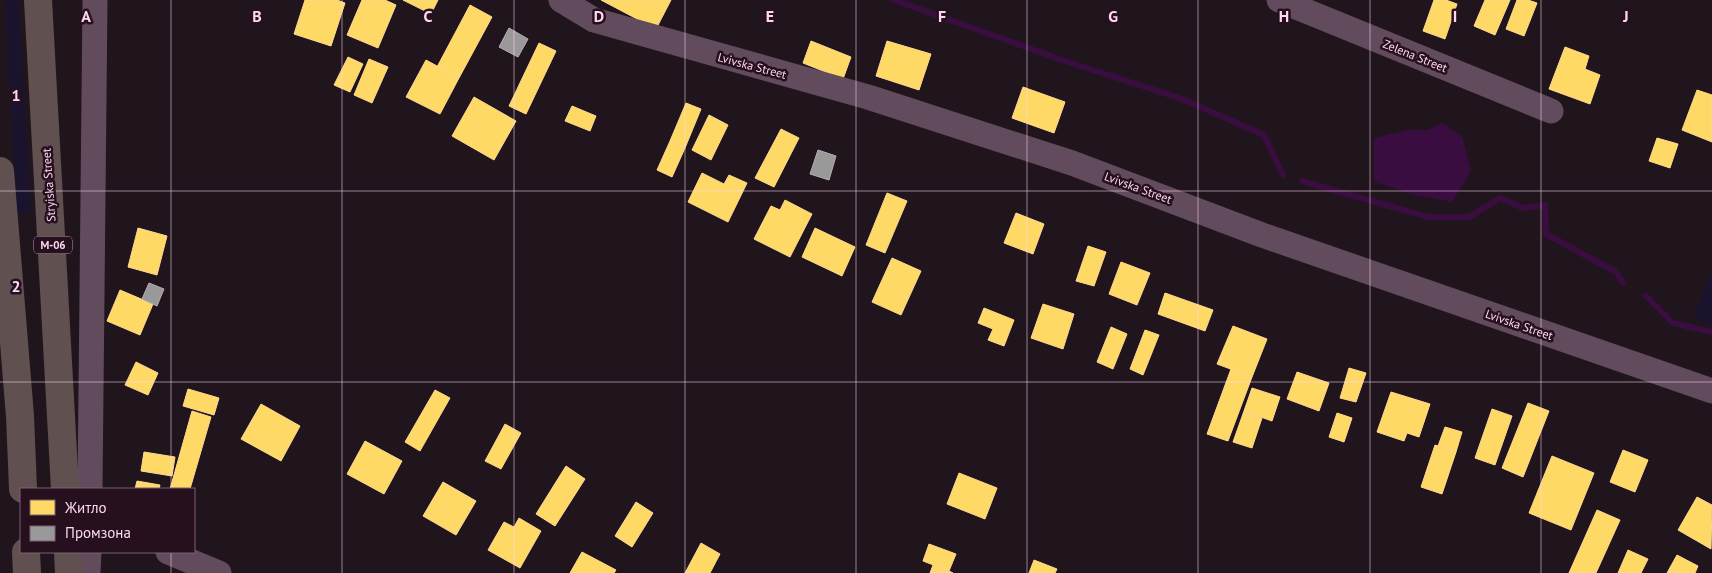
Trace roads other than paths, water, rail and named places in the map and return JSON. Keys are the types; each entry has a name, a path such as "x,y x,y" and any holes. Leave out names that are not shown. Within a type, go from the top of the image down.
{"highway":[{"name":"Stryiska Street","path":"38,0 65,488"},
{"path":"0,171 9,390 23,488"},
{"path":"26,553 27,573"},
{"path":"68,553 70,573"}],"street":[{"path":"90,488 94,0"},
{"name":"Lvivska Street","path":"561,0 594,20 868,97 1072,164 1262,235 1712,392"},
{"name":"Zelena Street","path":"1279,0 1551,111"},
{"path":"88,573 89,553"},
{"path":"170,553 219,573"}],"waterway":[{"path":"894,0 1062,60 1182,99 1264,135 1283,175"},
{"path":"1302,181 1428,217 1469,217 1500,198 1523,208 1545,205 1546,234 1616,272 1623,283"},
{"path":"1646,296 1673,323 1712,332"}]}
